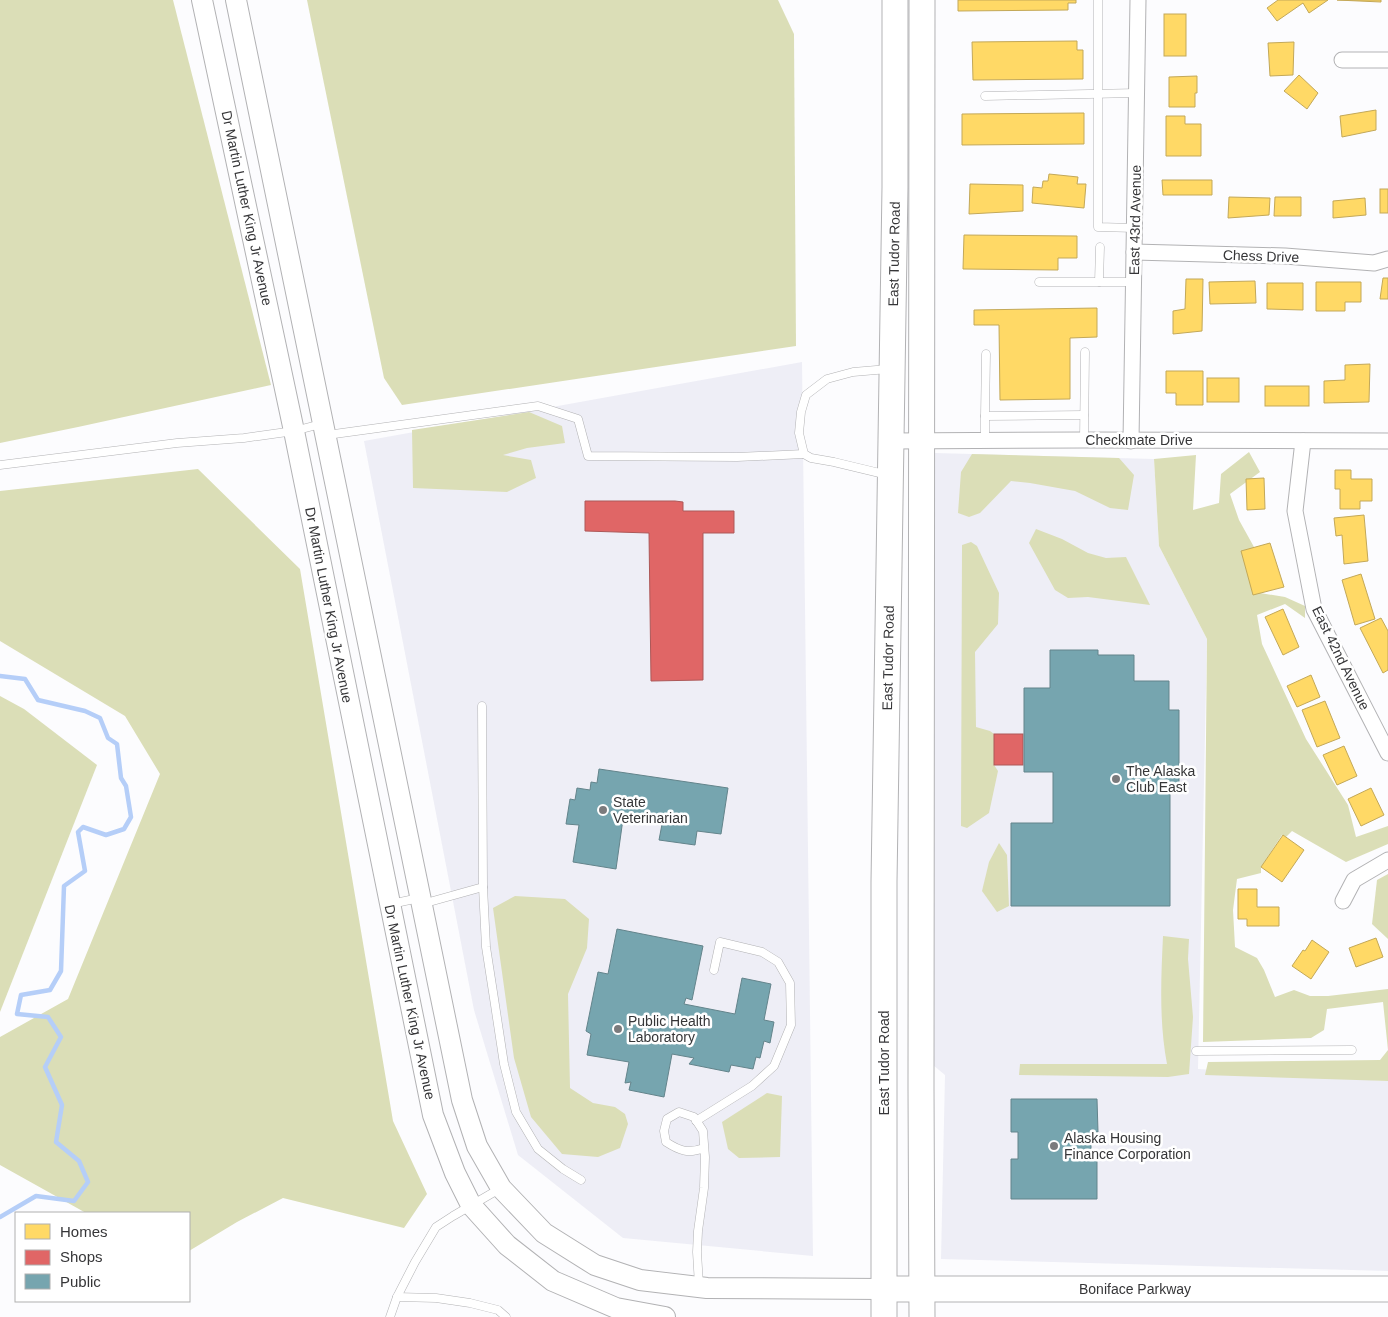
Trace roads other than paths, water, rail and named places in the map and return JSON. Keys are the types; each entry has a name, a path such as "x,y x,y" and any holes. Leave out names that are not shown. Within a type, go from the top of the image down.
{"main road":[{"name":"East Tudor Road","path":"884,1317 884,882 895,187 895,0"},
{"name":"East Tudor Road","path":"922,0 922,1317"},
{"name":"Boniface Parkway","path":"883,1289 1388,1289"}],"street":[{"name":"Dr Martin Luther King Jr Avenue","path":"202,0 294,431 433,1115 455,1173 471,1205 507,1245 553,1281 616,1308 665,1317"},
{"path":"236,0 462,1100 477,1146 501,1188 544,1233 595,1265 640,1280 699,1287 883,1289"},
{"name":"East 43rd Avenue","path":"1131,441 1138,0"},
{"path":"1342,60 1388,60"},
{"name":"Chess Drive","path":"1134,252 1285,256 1374,263 1388,259"},
{"name":"Checkmate Drive","path":"891,441 1388,441"},
{"name":"East 42nd Avenue","path":"1303,441 1295,511 1314,609 1388,753"},
{"path":"1344,901 1354,880 1388,860"}],"lane":[{"path":"1098,0 1098,227 1135,228"},
{"path":"985,96 1137,93"},
{"path":"1100,247 1100,282"},
{"path":"1039,282 1134,282"},
{"path":"1084,440 1085,352"},
{"path":"985,441 986,354"},
{"path":"804,454 799,433 801,412 806,395 827,379 853,372 892,369"},
{"path":"0,465 177,443 244,438 294,431 324,430 538,406 578,419 588,456 737,457 804,454 811,458 891,476"},
{"path":"985,416 1084,416"},
{"path":"482,706 483,887 486,947 504,1064 516,1112 538,1149 563,1169 581,1180"},
{"path":"389,904 421,901 483,887"},
{"path":"696,1121 752,1086 774,1066 791,1025 790,983 778,962 762,952 720,942 714,970"},
{"path":"1196,1051 1352,1050"},
{"path":"699,1287 698,1231 706,1157 702,1131 694,1117 679,1112 667,1119 664,1131 666,1142 676,1149 688,1152 704,1148"},
{"path":"390,1317 397,1296 436,1227 501,1188"},
{"path":"397,1296 436,1298 470,1303 498,1310 506,1317"}],"waterway":[{"path":"0,676 25,679 38,700 85,711 100,718 108,738 117,744 121,778 126,786 131,817 124,829 106,835 83,827 78,832 85,871 64,886 61,971 50,990 21,995 17,1014 48,1017 61,1037 45,1067 62,1105 56,1142 79,1161 88,1182 74,1201 36,1196 0,1217"}],"place":[{"name":"The Alaska Club East","path":"1116,779"},
{"name":"State Veterinarian","path":"603,810"},
{"name":"Public Health Laboratory","path":"618,1029"},
{"name":"Alaska Housing Finance Corporation","path":"1054,1146"}]}
